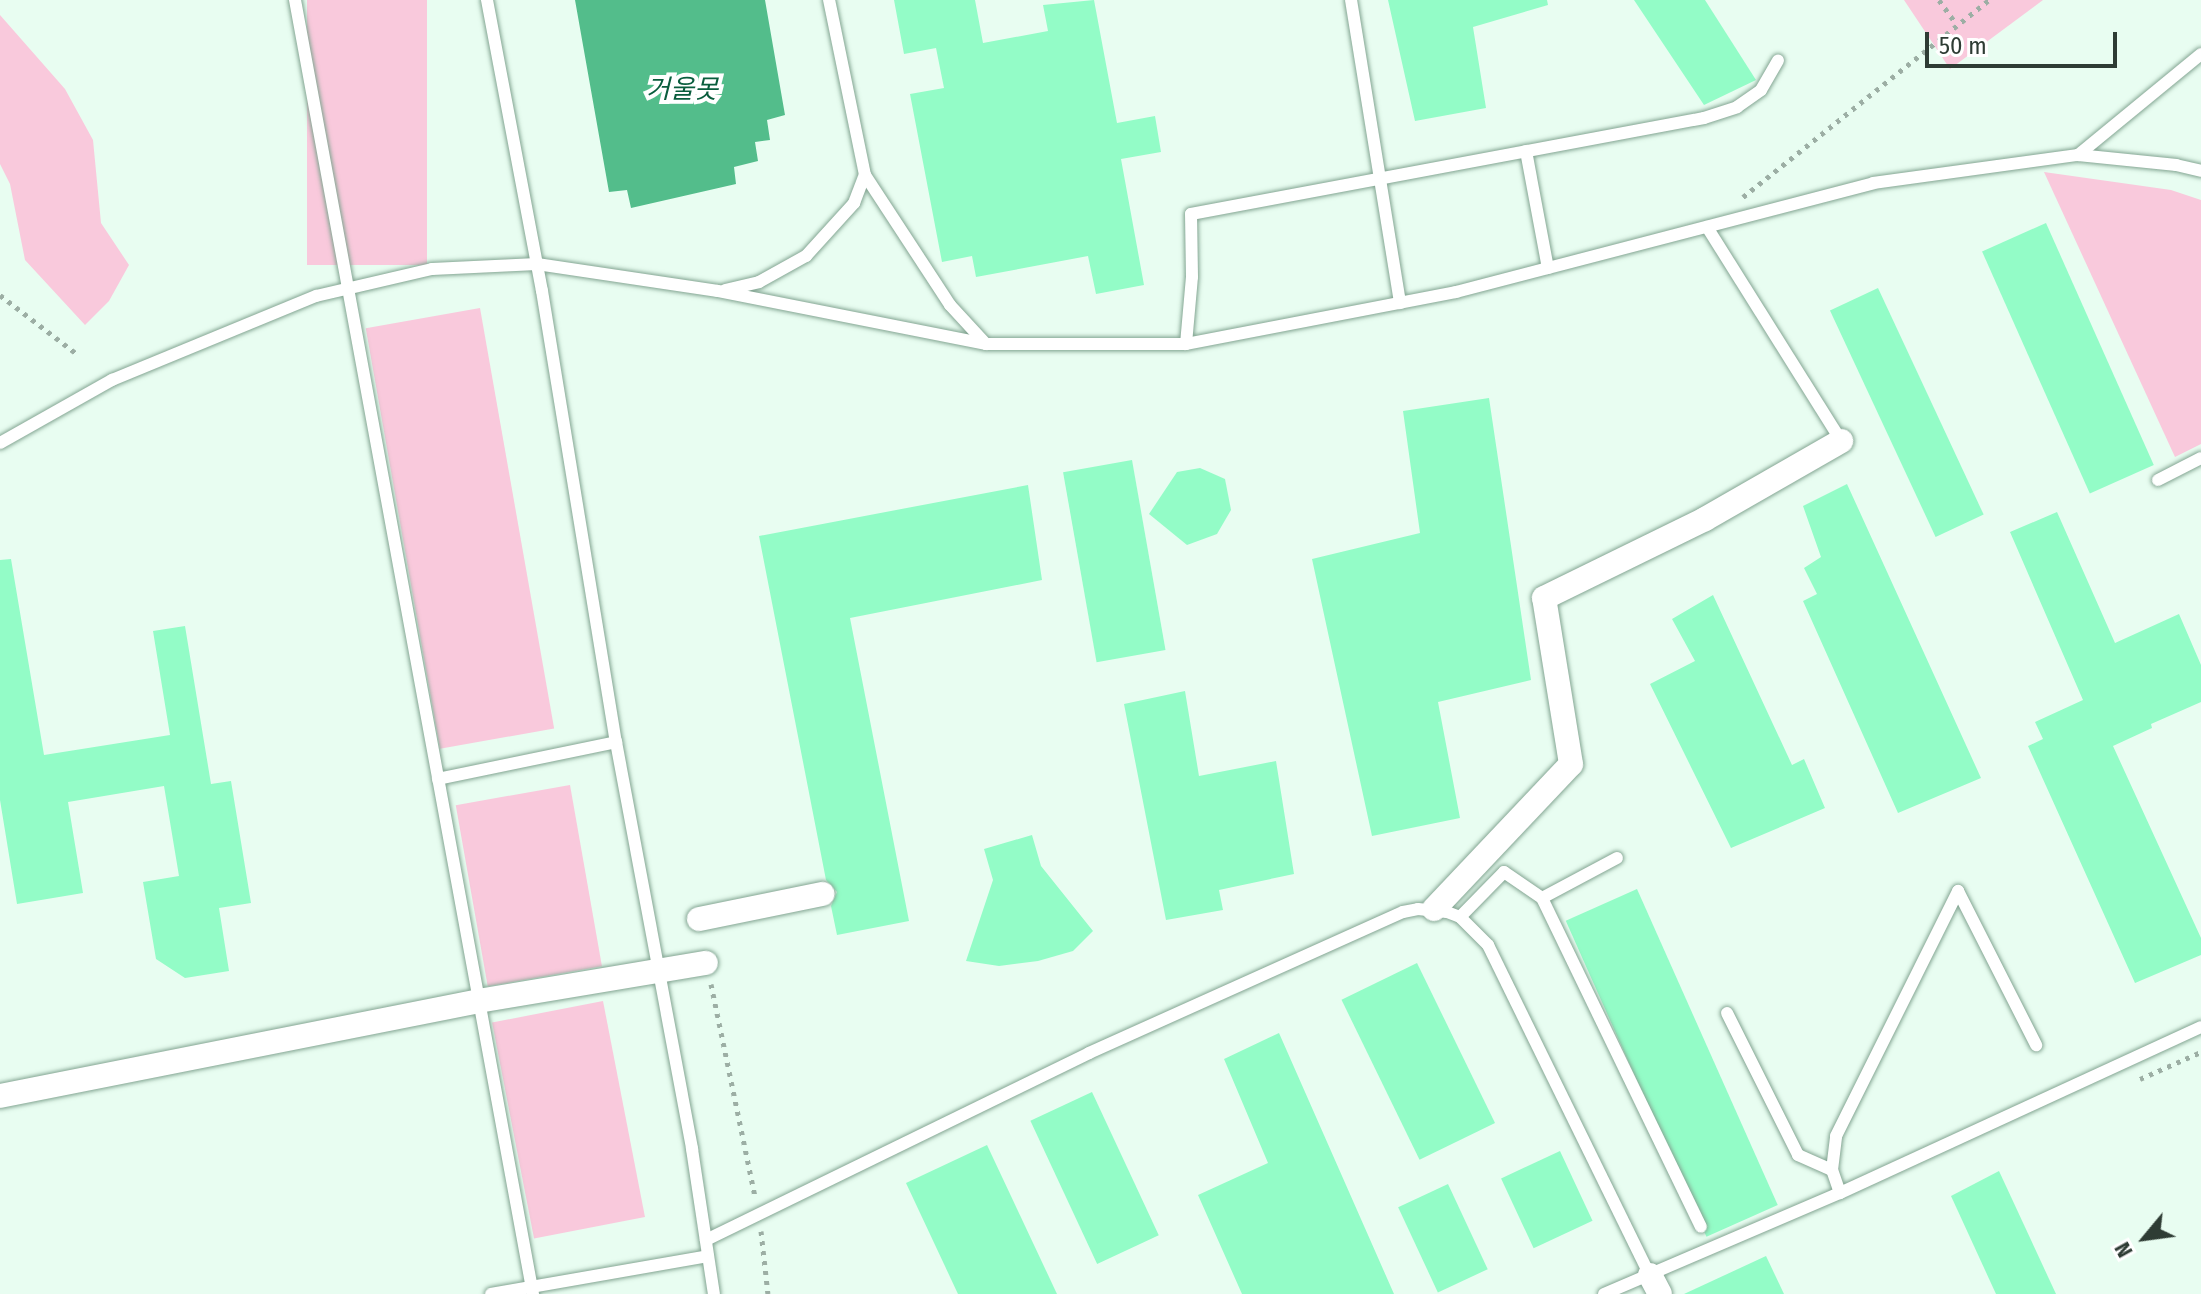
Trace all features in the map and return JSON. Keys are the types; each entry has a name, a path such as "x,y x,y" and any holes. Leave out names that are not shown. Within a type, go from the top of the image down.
{"street":[{"path":"1434,909 1571,764 1544,598 1705,519 1841,441"},
{"path":"699,919 822,894"},
{"path":"0,1096 478,1001 706,963"}],"lane":[{"path":"295,0 532,1290"},
{"path":"487,0 537,264 616,742 692,1149 714,1294"},
{"path":"829,0 865,175 950,305 986,344"},
{"path":"1351,0 1383,181 1400,303"},
{"path":"2078,155 2201,54"},
{"path":"1186,344 1192,277 1191,214 1383,181 1704,118 1737,107 1761,90 1778,61"},
{"path":"1526,151 1548,268"},
{"path":"0,443 112,380 346,287 432,269 537,264 718,291 986,344 1186,344 1400,303 1548,268 1873,183 2078,155 2176,165 2201,171"},
{"path":"718,291 759,282 806,256 854,203 865,175"},
{"path":"1707,227 1841,441"},
{"path":"2158,480 2201,458"},
{"path":"438,779 616,742"},
{"path":"1542,898 1617,858"},
{"path":"1460,917 1504,872 1542,898 1701,1227"},
{"path":"1840,1193 1832,1170 1836,1136 1958,891 2036,1045"},
{"path":"706,1240 1145,1027 1403,912 1434,909 1460,917 1488,945 1655,1284"},
{"path":"1727,1013 1798,1155 1832,1170"},
{"path":"1604,1294 1655,1284 1840,1193 2201,1027"},
{"path":"491,1294 532,1290 708,1256"}],"path":[{"path":"1939,0 1956,23"},
{"path":"1707,227 1956,23 1989,0"},
{"path":"0,295 77,354"},
{"path":"706,963 759,1214 768,1294"}],"shaded area":[{"path":"307,0 427,0 427,265 307,265"},
{"path":"1904,0 2043,0 1950,69"},
{"path":"0,15 65,89 93,140 101,223 129,265 109,301 85,325 25,260 10,184 0,164"},
{"path":"2044,172 2171,190 2201,200 2201,444 2175,457"},
{"path":"480,308 554,729 440,749 366,328"},
{"path":"570,785 602,966 488,986 456,805"},
{"path":"603,1001 645,1217 534,1239 492,1023"}],"water":[{"name":"거울못","path":"575,0 765,0 785,115 767,120 770,140 755,142 758,161 734,167 736,184 631,208 627,190 609,192"}],"building":[{"path":"894,0 975,0 983,43 1048,31 1043,5 1094,0 1117,123 1155,116 1161,152 1121,159 1144,285 1096,294 1088,256 976,277 972,256 942,262 910,94 944,88 936,48 904,54"},
{"path":"1388,0 1547,0 1548,5 1473,27 1486,108 1415,121"},
{"path":"1634,0 1705,0 1756,80 1704,105"},
{"path":"2046,223 2154,465 2090,494 1982,251"},
{"path":"1878,288 1984,515 1936,537 1830,310"},
{"path":"1489,398 1531,680 1438,702 1460,818 1372,836 1312,559 1420,533 1403,411"},
{"path":"1132,460 1166,650 1097,662 1063,472"},
{"path":"1200,468 1225,479 1231,510 1217,534 1187,545 1149,514 1177,472"},
{"path":"1847,484 1981,778 1898,813 1803,601 1817,594 1804,568 1821,557 1803,506"},
{"path":"1028,485 1042,580 850,618 909,921 837,935 831,906 837,892 826,880 759,536"},
{"path":"2057,512 2115,643 2179,614 2201,665 2201,702 2151,724 2152,728 2113,746 2201,938 2201,955 2135,983 2028,746 2043,739 2035,722 2083,700 2010,532"},
{"path":"11,559 44,755 170,735 153,631 185,626 211,784 231,781 251,903 219,908 229,971 185,978 156,959 143,882 179,876 164,786 68,802 83,893 17,904 0,800 0,560"},
{"path":"1713,595 1792,765 1804,759 1825,808 1731,848 1650,684 1695,661 1672,619"},
{"path":"1185,691 1199,776 1276,761 1294,874 1219,890 1223,910 1166,920 1124,704"},
{"path":"1032,835 1041,866 1093,931 1073,951 1038,961 999,966 966,961 993,880 984,849"},
{"path":"1637,889 1778,1205 1706,1237 1566,921"},
{"path":"1417,963 1495,1123 1420,1160 1342,1000"},
{"path":"1279,1033 1394,1294 1242,1294 1198,1195 1268,1163 1224,1059"},
{"path":"1092,1092 1159,1235 1097,1264 1030,1121"},
{"path":"987,1145 1057,1294 958,1294 906,1183"},
{"path":"1560,1151 1593,1221 1534,1248 1501,1178"},
{"path":"1999,1171 2056,1294 1996,1294 1951,1196"},
{"path":"1448,1184 1488,1269 1438,1292 1398,1207"},
{"path":"1766,1256 1784,1294 1684,1294"}]}
